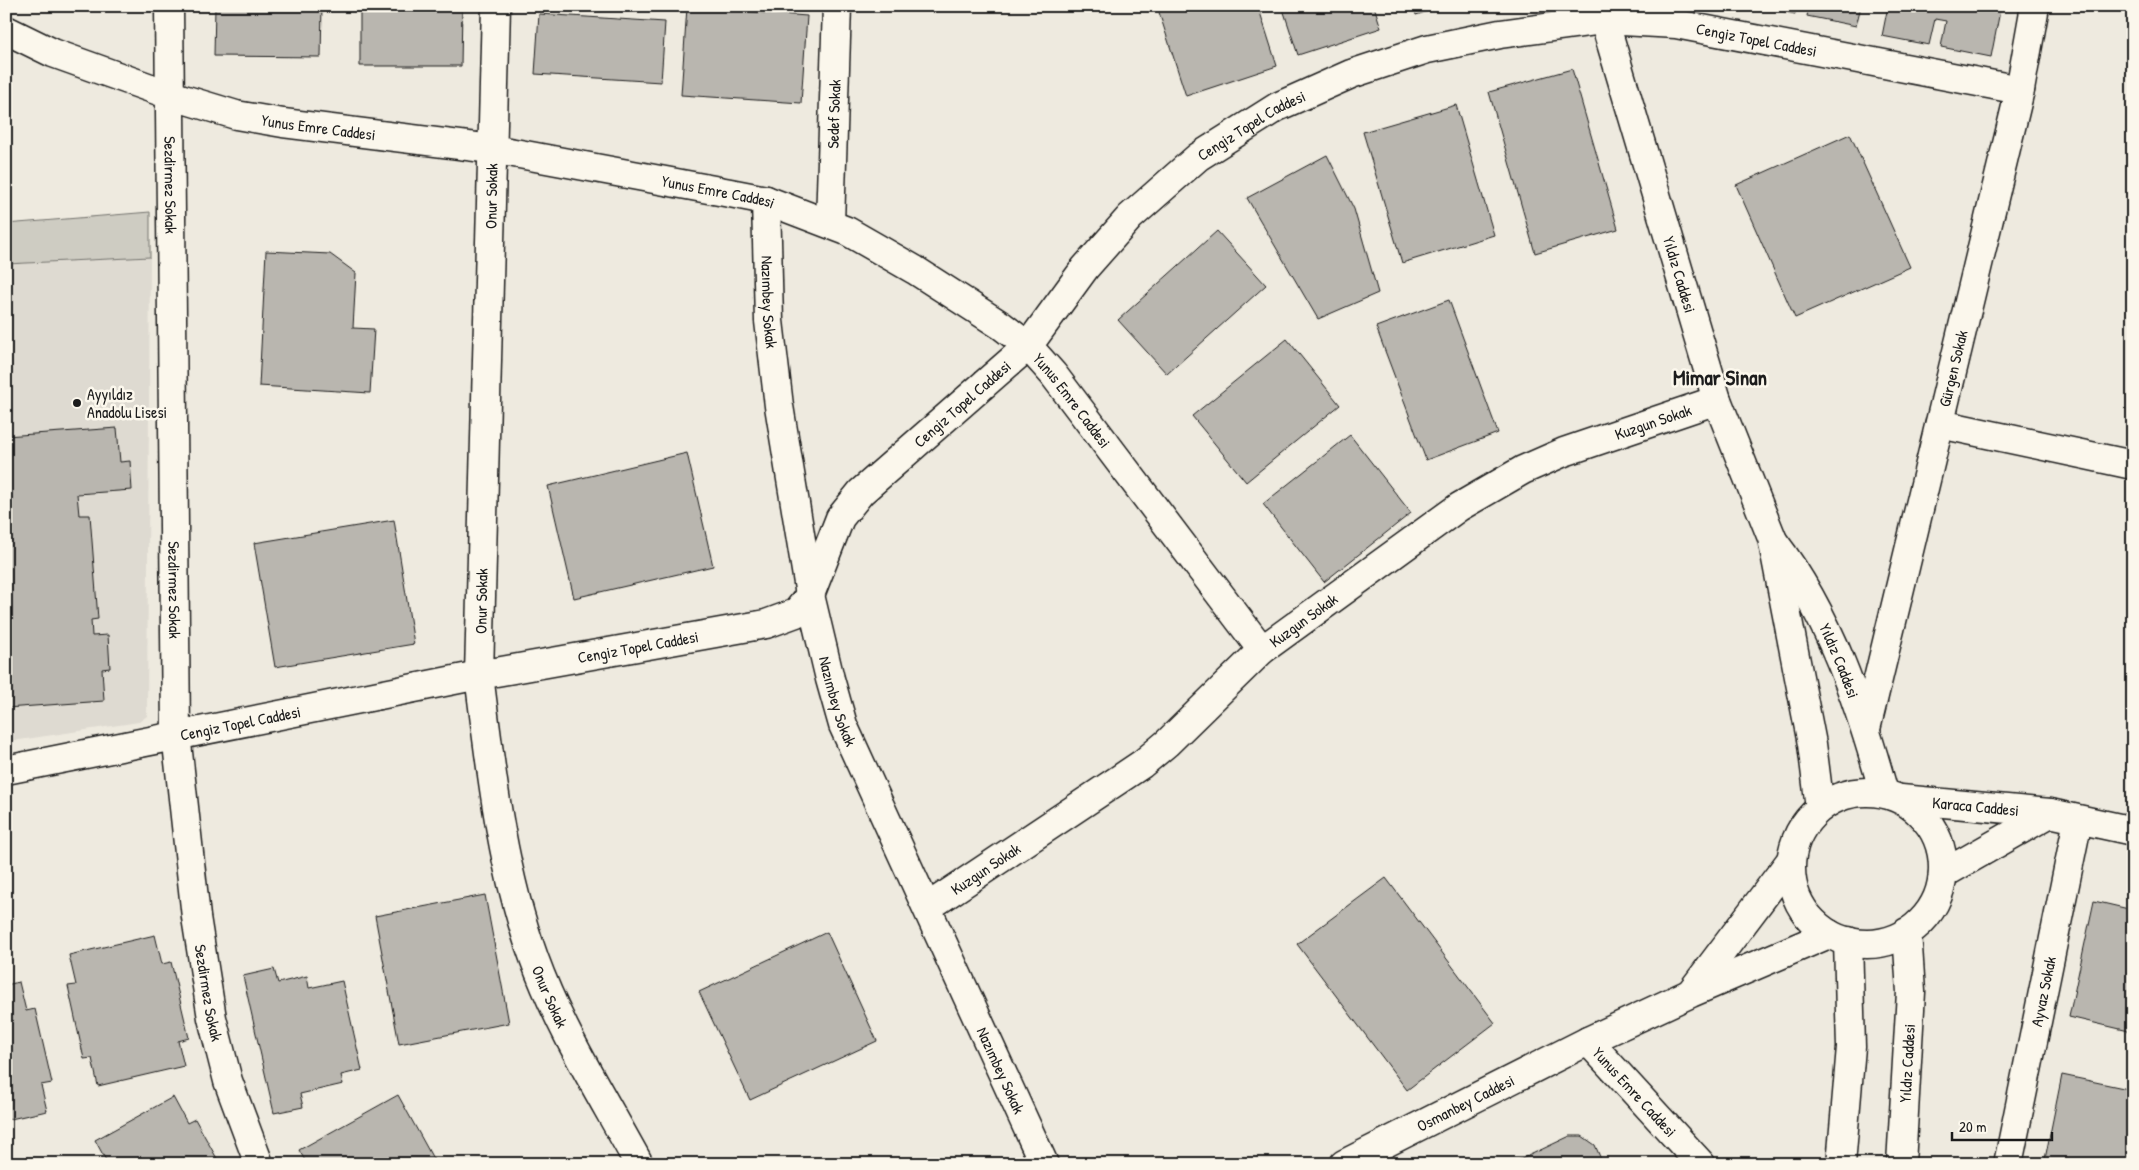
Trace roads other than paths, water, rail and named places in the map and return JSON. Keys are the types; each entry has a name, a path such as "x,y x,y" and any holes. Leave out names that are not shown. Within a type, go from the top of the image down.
{"street":[{"name":"Sezdirmez Sokak","path":"169,6 176,734 196,917 212,1018 228,1081 259,1164"},
{"name":"Onur Sokak","path":"496,6 479,675 490,761 510,876 534,958 563,1025 639,1164"},
{"name":"Sedef Sokak","path":"830,223 837,6"},
{"name":"Gürgen Sokak","path":"1866,729 2020,90 2035,6"},
{"name":"Cengiz Topel Caddesi","path":"6,770 176,734 479,675 766,624 796,613 810,595 840,518 861,492 1028,346 1085,268 1130,217 1198,157 1276,107 1352,74 1427,49 1602,13 1676,24 2020,90"},
{"name":"Yıldız Caddesi","path":"1602,13 1718,400 1772,538 1812,744 1820,808"},
{"name":"Yunus Emre Caddesi","path":"6,30 53,53 170,95 236,114 283,123 492,149 766,200 830,223 915,270 973,307 1028,346 1053,374 1262,650"},
{"name":"Nazımbey Sokak","path":"766,200 772,346 779,406 810,595 830,679 844,725 1044,1164"},
{"name":"Kuzgun Sokak","path":"928,907 1142,764 1167,743 1262,650 1459,507 1494,485 1564,452 1718,400"},
{"path":"1940,424 2133,466"},
{"name":"Yıldız Caddesi","path":"1772,538 1796,570 1815,604 1893,796"},
{"path":"1691,993 1791,860 1800,831 1820,808 1834,799 1850,793 1867,791 1893,796 1916,809 1933,830 1943,856 1943,874 1939,892 1932,907 1921,921 1907,932 1878,943 1863,944 1838,938 1812,920 1799,902 1792,882 1791,860"},
{"name":"Karaca Caddesi","path":"1893,796 2050,813 2133,831"},
{"name":"Karaca Caddesi","path":"1943,874 2050,813"},
{"name":"Ayvaz Sokak","path":"2008,1164 2078,820"},
{"name":"Yıldız Caddesi","path":"1901,1164 1911,992 1907,932"},
{"path":"1588,1041 1691,993 1838,938"},
{"path":"1838,938 1851,1047 1840,1164"},
{"name":"Yunus Emre Caddesi","path":"1588,1041 1701,1164"},
{"name":"Osmanbey Caddesi","path":"1344,1164 1588,1041"}],"place":[{"name":"Ayyıldız Anadolu Lisesi","path":"77,403"}],"district":[{"name":"Mimar Sinan","path":"1720,377"}]}
